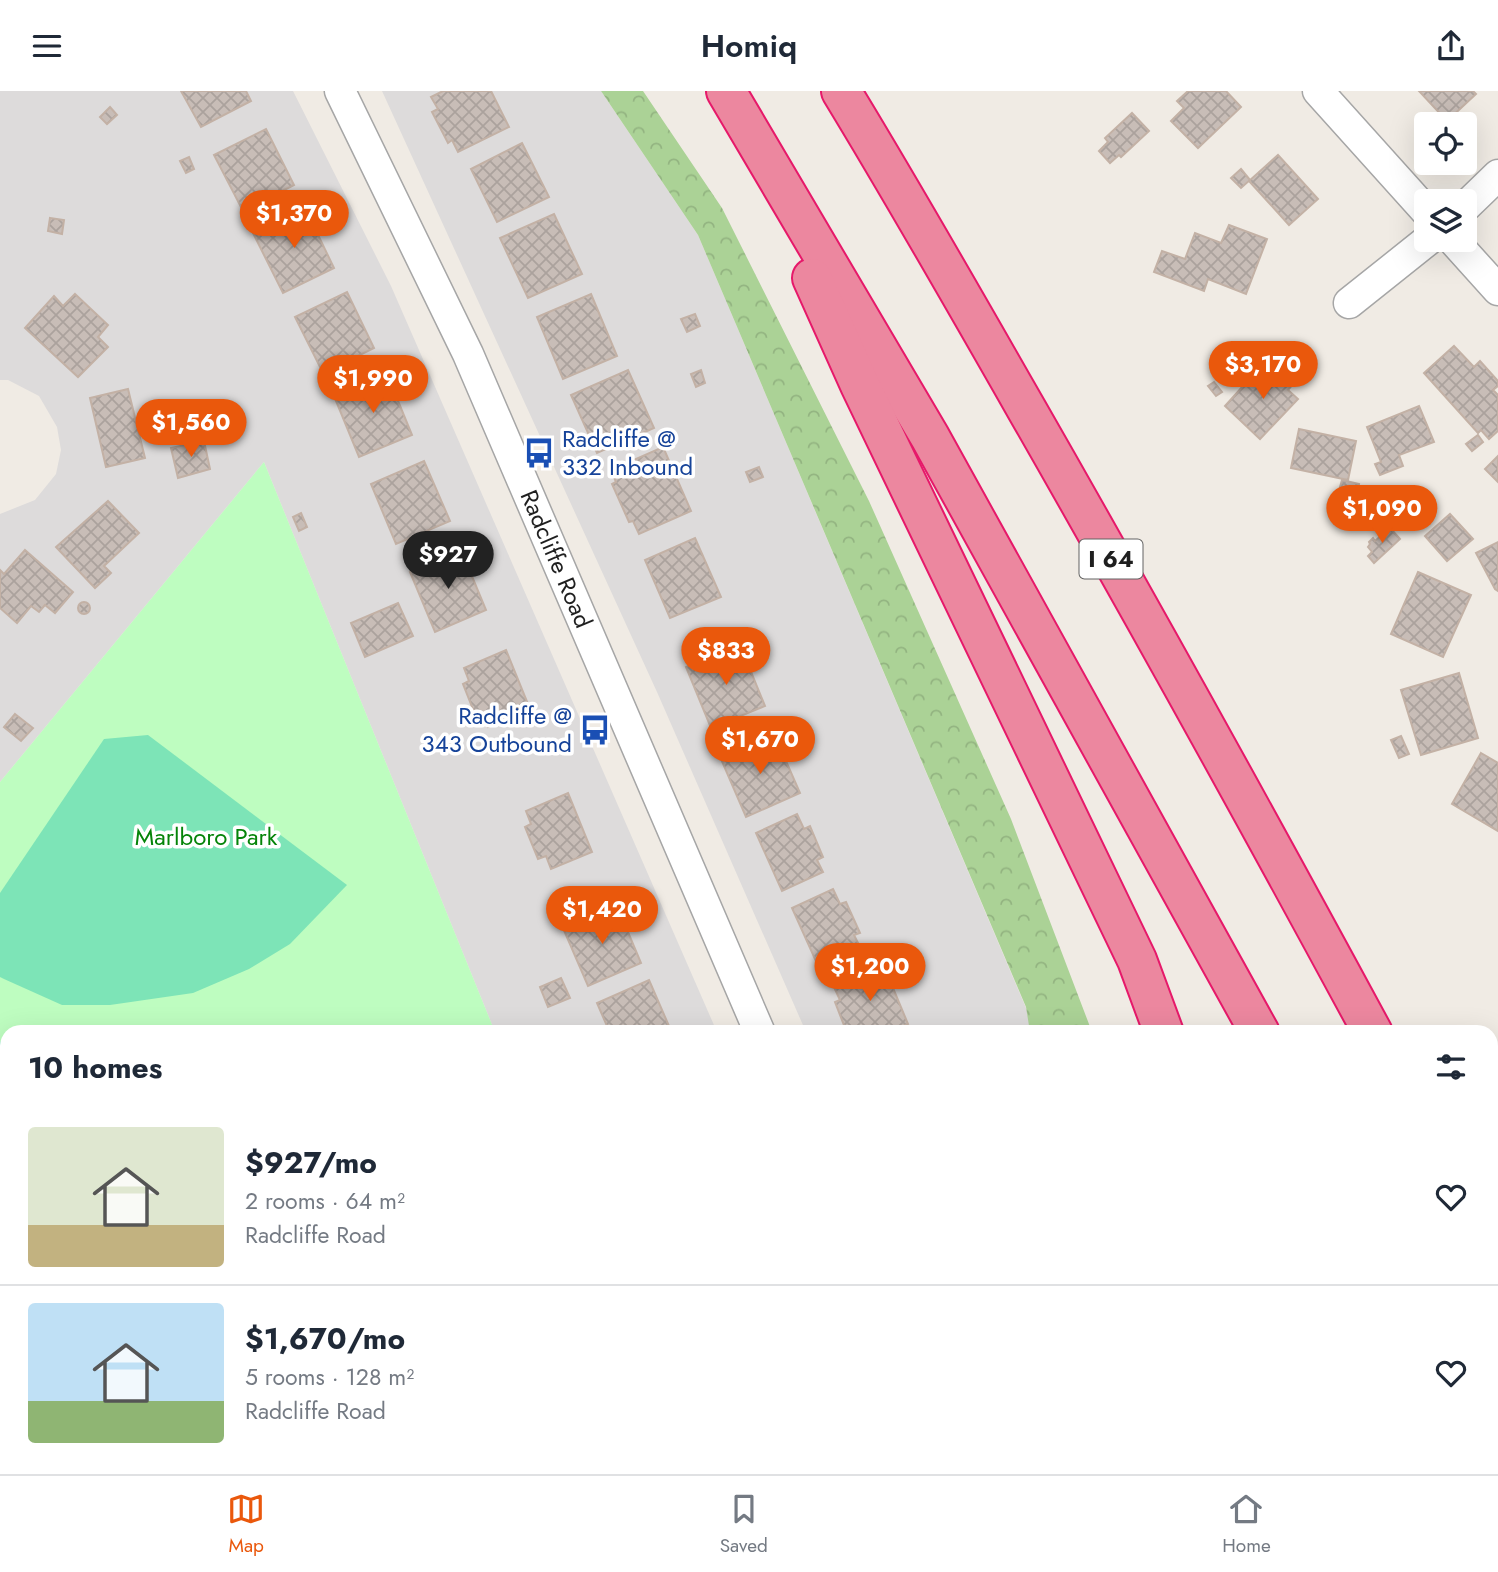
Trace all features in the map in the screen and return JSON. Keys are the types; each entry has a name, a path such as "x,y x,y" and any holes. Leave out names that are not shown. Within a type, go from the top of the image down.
{"highway":[{"name":"I 64","path":"841,91 972,313 1369,1025"},
{"path":"730,97 860,385 1137,960 1161,1025"},
{"path":"730,97 930,437 1256,1025"},
{"path":"1259,824 1389,1025"}],"street":[{"name":"Radcliffe Road","path":"340,91 468,354 757,1025"},
{"path":"1318,91 1414,198"},
{"path":"1477,195 1498,175"},
{"path":"1349,303 1414,251"},
{"path":"1464,252 1498,290"}],"shaded area":[{"path":"0,91 293,91 391,286 714,1025 492,1025 264,462 0,782 0,514 35,500 56,474 61,450 57,427 39,396 8,380 0,380"},
{"path":"382,91 601,91 698,235 1026,1008 1030,1025 803,1025 657,692"}],"green space":[{"path":"601,91 643,91 722,208 869,501 1011,819 1089,1025 1029,1025 1026,1007 698,235"},
{"name":"Marlboro Park","path":"264,462 492,1025 0,1025 0,782"},
{"path":"148,735 347,885 290,944 249,969 193,993 110,1005 62,1005 0,977 0,893 104,739"}],"building":[{"path":"181,91 246,91 251,101 201,127"},
{"path":"443,91 491,91 509,127 458,152 452,140 448,143 432,112 438,109 431,97"},
{"path":"1188,91 1226,91 1241,107 1198,148 1171,121 1184,108 1177,101"},
{"path":"1419,91 1473,91 1476,94 1457,112 1439,112"},
{"path":"110,107 117,115 107,124 100,117"},
{"path":"1132,113 1149,131 1121,157 1119,155 1110,163 1099,151 1108,142 1105,138"},
{"path":"266,129 294,185 243,211 214,155"},
{"path":"522,143 549,197 497,222 471,169"},
{"path":"1278,155 1318,199 1289,225 1249,181"},
{"path":"189,157 194,169 186,173 180,161"},
{"path":"1241,169 1250,180 1241,188 1231,178"},
{"path":"305,208 334,268 283,293 253,233"},
{"path":"554,214 582,274 528,298 500,238"},
{"path":"50,218 64,220 62,234 48,231"},
{"path":"1229,225 1267,239 1246,294 1208,279 1204,291 1154,272 1162,251 1185,259 1195,233 1221,243"},
{"path":"347,292 374,348 323,373 295,317"},
{"path":"75,294 108,325 98,337 108,347 78,377 25,328 54,296 63,306"},
{"path":"591,294 617,356 563,379 537,317"},
{"path":"695,314 700,326 687,332 681,319"},
{"path":"1454,346 1474,367 1480,361 1498,381 1498,386 1493,390 1498,395 1498,431 1489,439 1481,430 1478,433 1424,373"},
{"path":"1262,365 1272,374 1277,369 1293,384 1288,390 1298,399 1260,439 1225,406"},
{"path":"628,370 654,428 597,453 571,395"},
{"path":"701,370 705,383 696,387 691,374"},
{"path":"387,374 412,435 359,457 334,396"},
{"path":"1214,382 1222,392 1216,396 1208,386"},
{"path":"128,389 145,458 106,467 90,398"},
{"path":"1419,406 1434,442 1399,455 1403,466 1380,475 1375,464 1381,462 1367,427"},
{"path":"1299,429 1356,441 1348,480 1291,468"},
{"path":"1478,435 1483,442 1472,451 1466,444"},
{"path":"204,441 210,469 178,478 171,448"},
{"path":"663,447 691,511 639,534 633,521 629,522 612,484 616,482 611,470"},
{"path":"1498,456 1498,482 1485,469"},
{"path":"424,461 450,521 396,544 371,484"},
{"path":"759,467 763,477 750,482 746,472"},
{"path":"1342,480 1359,484 1356,498 1338,494"},
{"path":"108,501 139,533 104,566 111,573 95,588 56,547"},
{"path":"301,513 307,527 299,531 293,517"},
{"path":"1450,514 1473,539 1447,561 1425,536"},
{"path":"1390,528 1400,539 1374,563 1368,556 1372,552 1368,547 1369,542 1373,538 1375,541"},
{"path":"695,538 721,597 670,618 645,560"},
{"path":"1498,542 1498,591 1476,553"},
{"path":"25,550 73,592 55,613 45,605 39,612 31,606 17,623 0,608 0,570 4,574"},
{"path":"461,550 486,610 435,632 410,572"},
{"path":"1418,572 1471,595 1443,657 1391,634"},
{"path":"84,602 90,608 84,614 78,608"},
{"path":"398,603 413,636 365,657 351,623"},
{"path":"740,645 765,706 711,728 686,667"},
{"path":"506,650 530,709 488,727 483,714 476,717 463,684 469,681 464,668"},
{"path":"1459,673 1478,738 1421,755 1401,690"},
{"path":"15,714 33,728 21,741 4,727"},
{"path":"775,736 800,793 746,817 721,759"},
{"path":"1401,736 1409,754 1399,758 1391,740"},
{"path":"1481,753 1498,763 1498,831 1452,804"},
{"path":"568,793 592,852 551,869 546,856 538,859 525,827 531,824 526,811"},
{"path":"797,814 804,829 810,826 823,857 817,860 823,872 782,891 756,833"},
{"path":"833,889 840,904 846,902 860,933 854,935 861,949 819,968 792,908"},
{"path":"617,906 641,963 588,986 563,928"},
{"path":"883,964 908,1024 844,1025 835,1002 840,1000 833,985"},
{"path":"561,978 570,998 548,1007 540,987"},
{"path":"649,980 669,1025 607,1025 597,1003"}],"place":[{"name":"Radcliffe @ 332 Inbound","path":"539,453"},
{"name":"Radcliffe @ 343 Outbound","path":"595,730"}]}
